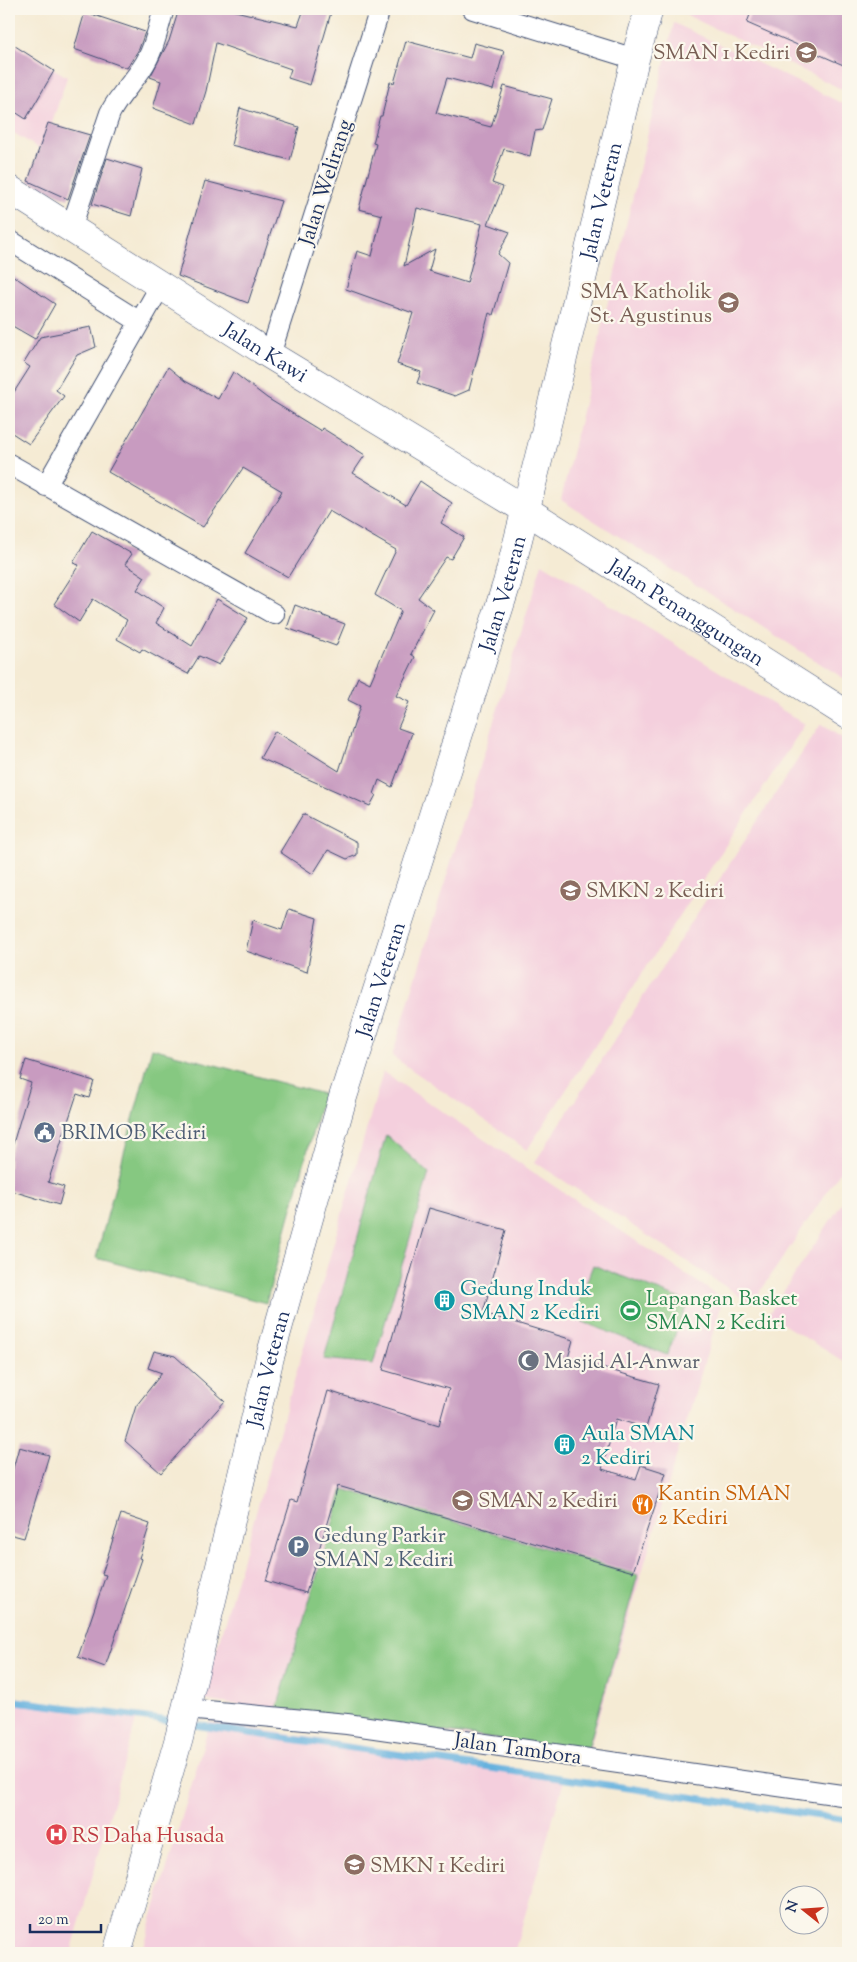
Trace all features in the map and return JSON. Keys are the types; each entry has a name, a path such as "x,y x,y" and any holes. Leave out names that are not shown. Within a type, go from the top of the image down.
{"main road":[{"name":"Jalan Veteran","path":"117,1953 183,1721 270,1357 341,1106 507,583 634,59 649,9"},
{"name":"Jalan Kawi","path":"9,189 270,355 526,510"},
{"name":"Jalan Penanggungan","path":"526,510 848,715"}],"street":[{"path":"71,228 110,113 119,96 142,69 148,57 164,9"},
{"name":"Jalan Welirang","path":"270,355 380,9"},
{"path":"473,9 634,59"},
{"path":"9,240 140,322"},
{"path":"46,486 161,285"},
{"path":"9,464 274,614"},
{"name":"Jalan Tambora","path":"183,1721 347,1724 848,1796"}],"shaded area":[{"name":"SMAN 1 Kediri","path":"680,9 848,9 848,92 680,12"},
{"name":"SMA Katholik St. Agustinus","path":"674,23 848,106 848,681 561,500"},
{"path":"9,40 67,77 43,151 9,130"},
{"name":"SMKN 2 Kediri","path":"542,563 805,724 527,1150 392,1056"},
{"path":"821,724 848,742 848,1160 752,1304 535,1162"},
{"name":"SMAN 2 Kediri","path":"383,1072 723,1299 588,1754 202,1700"},
{"path":"848,1194 848,1364 768,1315"},
{"name":"RS Daha Husada","path":"9,1696 137,1717 71,1953 9,1953"},
{"name":"SMKN 1 Kediri","path":"210,1722 565,1777 514,1953 142,1953"}],"green space":[{"path":"152,1048 323,1094 266,1303 96,1258"},
{"path":"386,1135 429,1173 373,1364 324,1359"},
{"name":"Lapangan Basket SMAN 2 Kediri","path":"593,1265 688,1302 667,1355 573,1318"},
{"path":"343,1489 638,1575 587,1752 277,1708"}],"building":[{"path":"179,9 227,9 298,26 304,9 332,9 310,85 288,78 291,69 216,43 206,91 196,124 153,108 161,81 150,77 169,41"},
{"path":"752,9 827,9 848,16 848,67 747,23"},
{"path":"85,12 145,32 139,49 127,68 74,49"},
{"path":"406,41 470,58 474,43 504,51 493,90 447,78 436,113 491,127 504,86 552,99 542,130 535,131 530,156 504,149 492,183 503,187 488,224 510,232 498,254 508,263 493,315 489,313 469,390 455,396 417,383 421,372 397,364 413,313 346,289 357,251 372,256 382,215 359,209 376,144 373,143 380,116 382,116 390,82 394,83","holes":["417,208 482,224 467,283 429,271 435,249 404,266"]},
{"path":"9,42 54,71 26,119 9,108"},
{"path":"240,108 299,127 290,160 231,145"},
{"path":"48,123 90,135 68,199 28,181"},
{"path":"107,158 142,169 131,216 92,204"},
{"path":"205,181 281,201 248,303 178,276"},
{"path":"9,273 55,304 35,339 9,324"},
{"path":"91,327 96,347 77,355 56,390 64,396 29,444 9,431 9,400 30,367 24,363 40,337"},
{"path":"168,367 185,381 218,399 233,372 267,398 321,431 322,428 365,455 353,473 406,505 420,481 452,503 441,523 464,537 451,559 446,557 418,598 434,610 411,654 415,657 396,696 409,702 398,728 412,733 392,787 379,780 374,794 376,795 370,806 260,758 275,731 339,771 360,706 348,700 358,677 370,683 401,611 375,595 396,550 329,511 288,577 245,553 282,491 243,468 203,527 108,472"},
{"path":"92,531 132,554 125,564 145,577 137,590 164,608 156,623 192,646 217,599 248,618 219,665 199,656 188,674 142,649 140,652 117,639 127,620 93,599 79,622 54,604 79,565 73,563"},
{"path":"295,605 345,624 336,646 287,628"},
{"path":"303,814 357,842 357,855 347,859 328,850 313,874 280,852"},
{"path":"289,909 317,918 307,972 246,951 253,920 282,930"},
{"name":"BRIMOB Kediri","path":"26,1060 94,1081 89,1098 77,1094 48,1182 64,1187 59,1205 9,1190 9,1157 31,1083 20,1079"},
{"path":"429,1208 506,1230 483,1313 573,1340 568,1358 659,1384 646,1428 616,1419 602,1469 636,1479 641,1465 666,1473 633,1572 338,1486 306,1593 266,1581 291,1500 297,1502 328,1391 439,1425 449,1389 383,1370"},
{"path":"154,1351 175,1356 225,1401 161,1473 125,1441 136,1406 162,1373 148,1368"},
{"path":"19,1447 49,1455 24,1538 9,1534 9,1483"},
{"path":"121,1514 150,1524 139,1558 142,1559 105,1667 78,1657 106,1575 102,1574"}],"waterway":[{"path":"9,1700 177,1722"},
{"path":"188,1724 848,1820"}],"place":[{"name":"SMAN 1 Kediri","path":"806,52"},
{"name":"SMA Katholik St. Agustinus","path":"728,303"},
{"name":"SMKN 2 Kediri","path":"570,890"},
{"name":"BRIMOB Kediri","path":"45,1132"},
{"name":"Gedung Induk SMAN 2 Kediri","path":"444,1300"},
{"name":"Lapangan Basket SMAN 2 Kediri","path":"630,1310"},
{"name":"Masjid Al-Anwar","path":"528,1361"},
{"name":"Aula SMAN 2 Kediri","path":"565,1445"},
{"name":"SMAN 2 Kediri","path":"462,1500"},
{"name":"Kantin SMAN 2 Kediri","path":"642,1505"},
{"name":"Gedung Parkir SMAN 2 Kediri","path":"298,1547"},
{"name":"RS Daha Husada","path":"56,1835"},
{"name":"SMKN 1 Kediri","path":"354,1865"}]}
